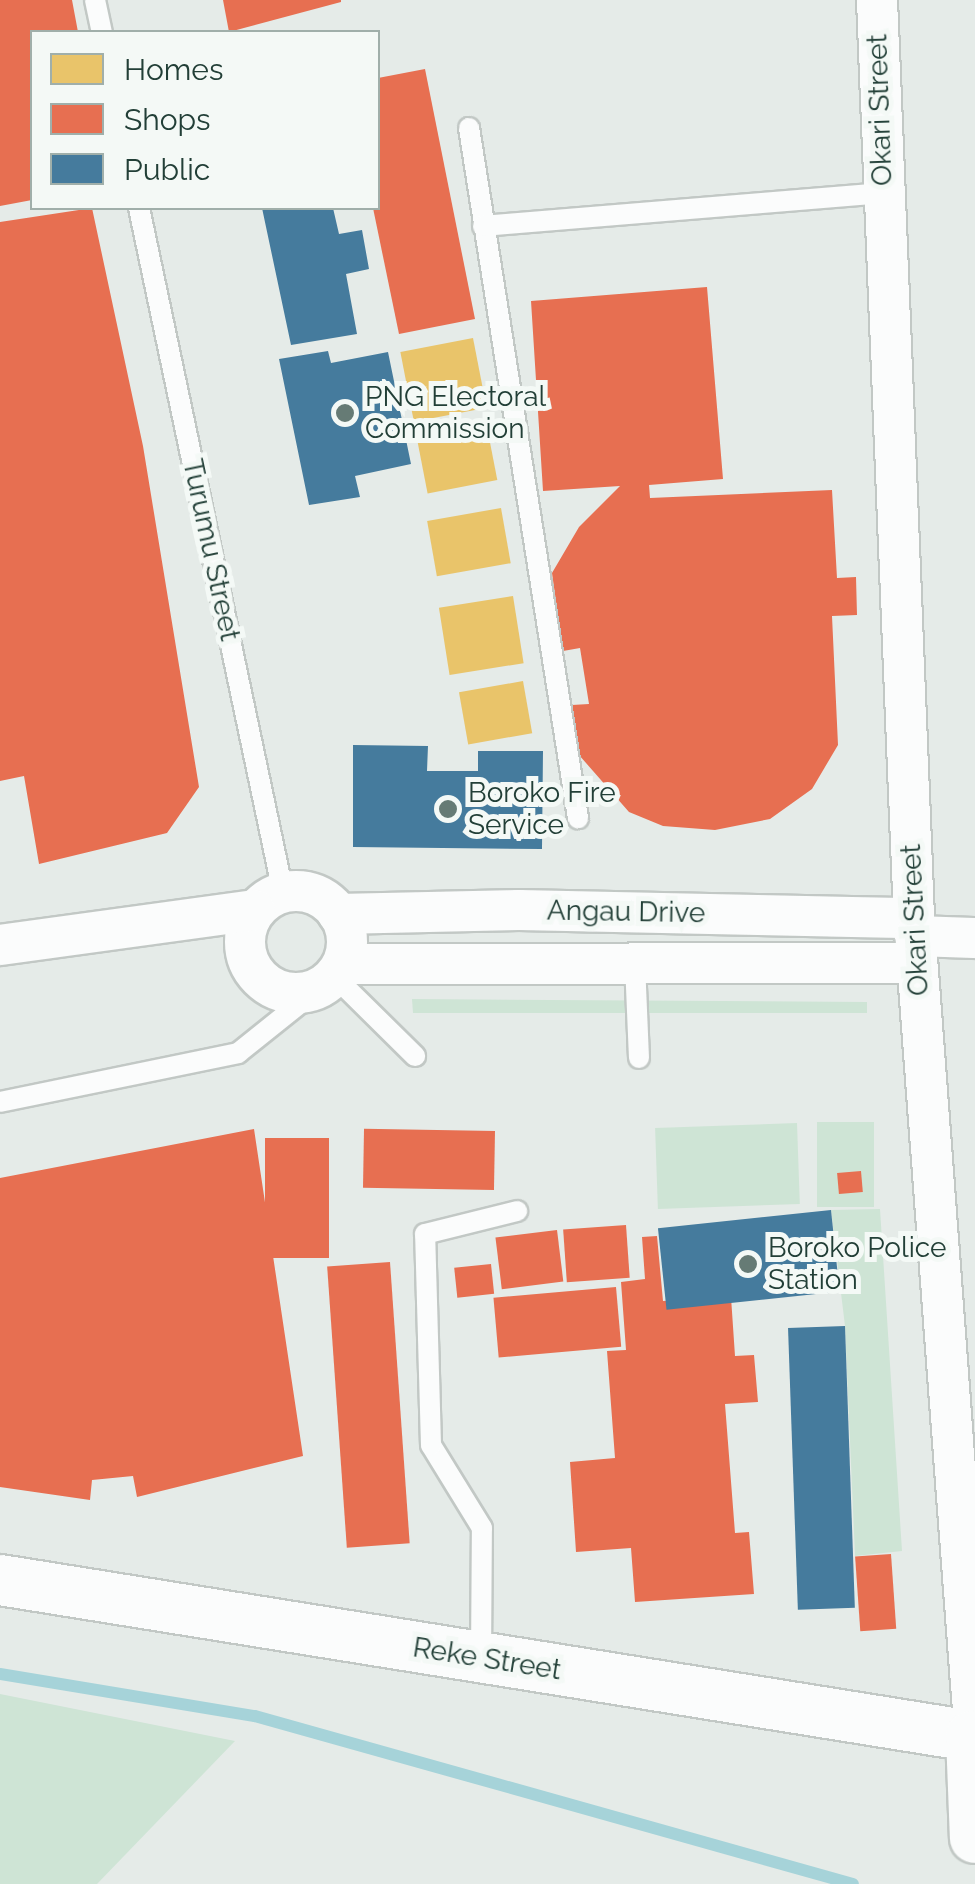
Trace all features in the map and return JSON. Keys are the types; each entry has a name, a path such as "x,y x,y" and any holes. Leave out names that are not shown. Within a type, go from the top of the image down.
{"street":[{"name":"Okari Street","path":"876,0 915,939 973,1736 975,1838"},
{"path":"0,946 313,894 338,914 347,944 329,978"},
{"path":"269,901 244,942 256,974 286,993 329,978 635,963 915,939"},
{"name":"Angau Drive","path":"338,914 915,939 975,938"},
{"name":"Reke Street","path":"0,1580 973,1736"}],"lane":[{"path":"95,0 102,30"},
{"path":"469,128 578,818"},
{"path":"483,226 883,193"},
{"name":"Turumu Street","path":"139,210 269,901"},
{"path":"635,963 639,1058"},
{"path":"0,1102 238,1053 282,1024 329,978 415,1056"},
{"path":"481,1658 482,1528 431,1445 425,1234 516,1210"}],"green space":[{"path":"412,999 867,1002 867,1013 413,1013"},
{"path":"817,1122 874,1122 874,1207 817,1207"},
{"path":"797,1123 800,1204 658,1209 655,1128"},
{"path":"880,1209 902,1551 855,1556 845,1326 831,1210"},
{"path":"0,1694 235,1741 97,1884 0,1884"}],"building: Homes":[{"path":"473,338 487,408 414,422 400,352"},
{"path":"487,427 497,480 428,494 417,441"},
{"path":"501,508 511,563 437,576 427,521"},
{"path":"513,596 524,663 450,675 439,608"},
{"path":"523,681 532,733 468,744 459,692"}],"building: Shops":[{"path":"0,0 72,0 78,30 30,30 30,200 0,206"},
{"path":"223,0 341,0 236,30 229,30"},
{"path":"425,69 475,319 399,334 373,210 380,210 380,78"},
{"path":"92,210 143,446 199,787 167,833 39,864 24,776 0,781 0,222"},
{"path":"707,287 723,479 649,485 650,498 832,490 837,578 856,577 857,615 832,616 838,745 812,789 770,819 715,830 663,826 629,812 579,755 572,705 589,704 580,648 563,651 552,573 579,527 620,486 543,491 531,301"},
{"path":"254,1129 303,1456 137,1497 133,1476 92,1480 90,1500 0,1487 0,1178"},
{"path":"364,1129 495,1131 494,1190 363,1188"},
{"path":"265,1138 329,1138 329,1258 265,1258"},
{"path":"861,1171 863,1192 839,1194 837,1173"},
{"path":"626,1225 630,1278 567,1282 563,1229"},
{"path":"557,1230 563,1282 502,1289 495,1238"},
{"path":"657,1236 663,1301 731,1297 735,1356 754,1355 758,1402 725,1404 735,1533 749,1532 754,1594 635,1602 631,1548 576,1552 570,1462 615,1458 607,1351 626,1350 621,1282 645,1279 642,1237"},
{"path":"390,1262 410,1543 347,1548 327,1266"},
{"path":"491,1264 494,1294 457,1298 454,1268"},
{"path":"616,1287 621,1347 499,1357 493,1298"},
{"path":"891,1554 896,1629 860,1631 855,1557"}],"building: Public":[{"path":"262,210 333,210 339,234 362,230 369,269 346,274 357,334 291,345"},
{"name":"PNG Electoral Commission","path":"328,351 331,363 388,352 411,464 355,476 360,497 309,505 279,359"},
{"name":"Boroko Fire Service","path":"353,745 428,746 427,771 478,771 478,751 543,751 542,849 353,847"},
{"name":"Boroko Police Station","path":"831,1210 840,1292 667,1310 658,1228"},
{"path":"845,1326 855,1608 798,1610 788,1328"}],"waterway":[{"path":"0,1674 255,1716 853,1884"}],"place":[{"name":"PNG Electoral Commission","path":"345,413"},
{"name":"Boroko Fire Service","path":"448,809"},
{"name":"Boroko Police Station","path":"748,1264"}]}
